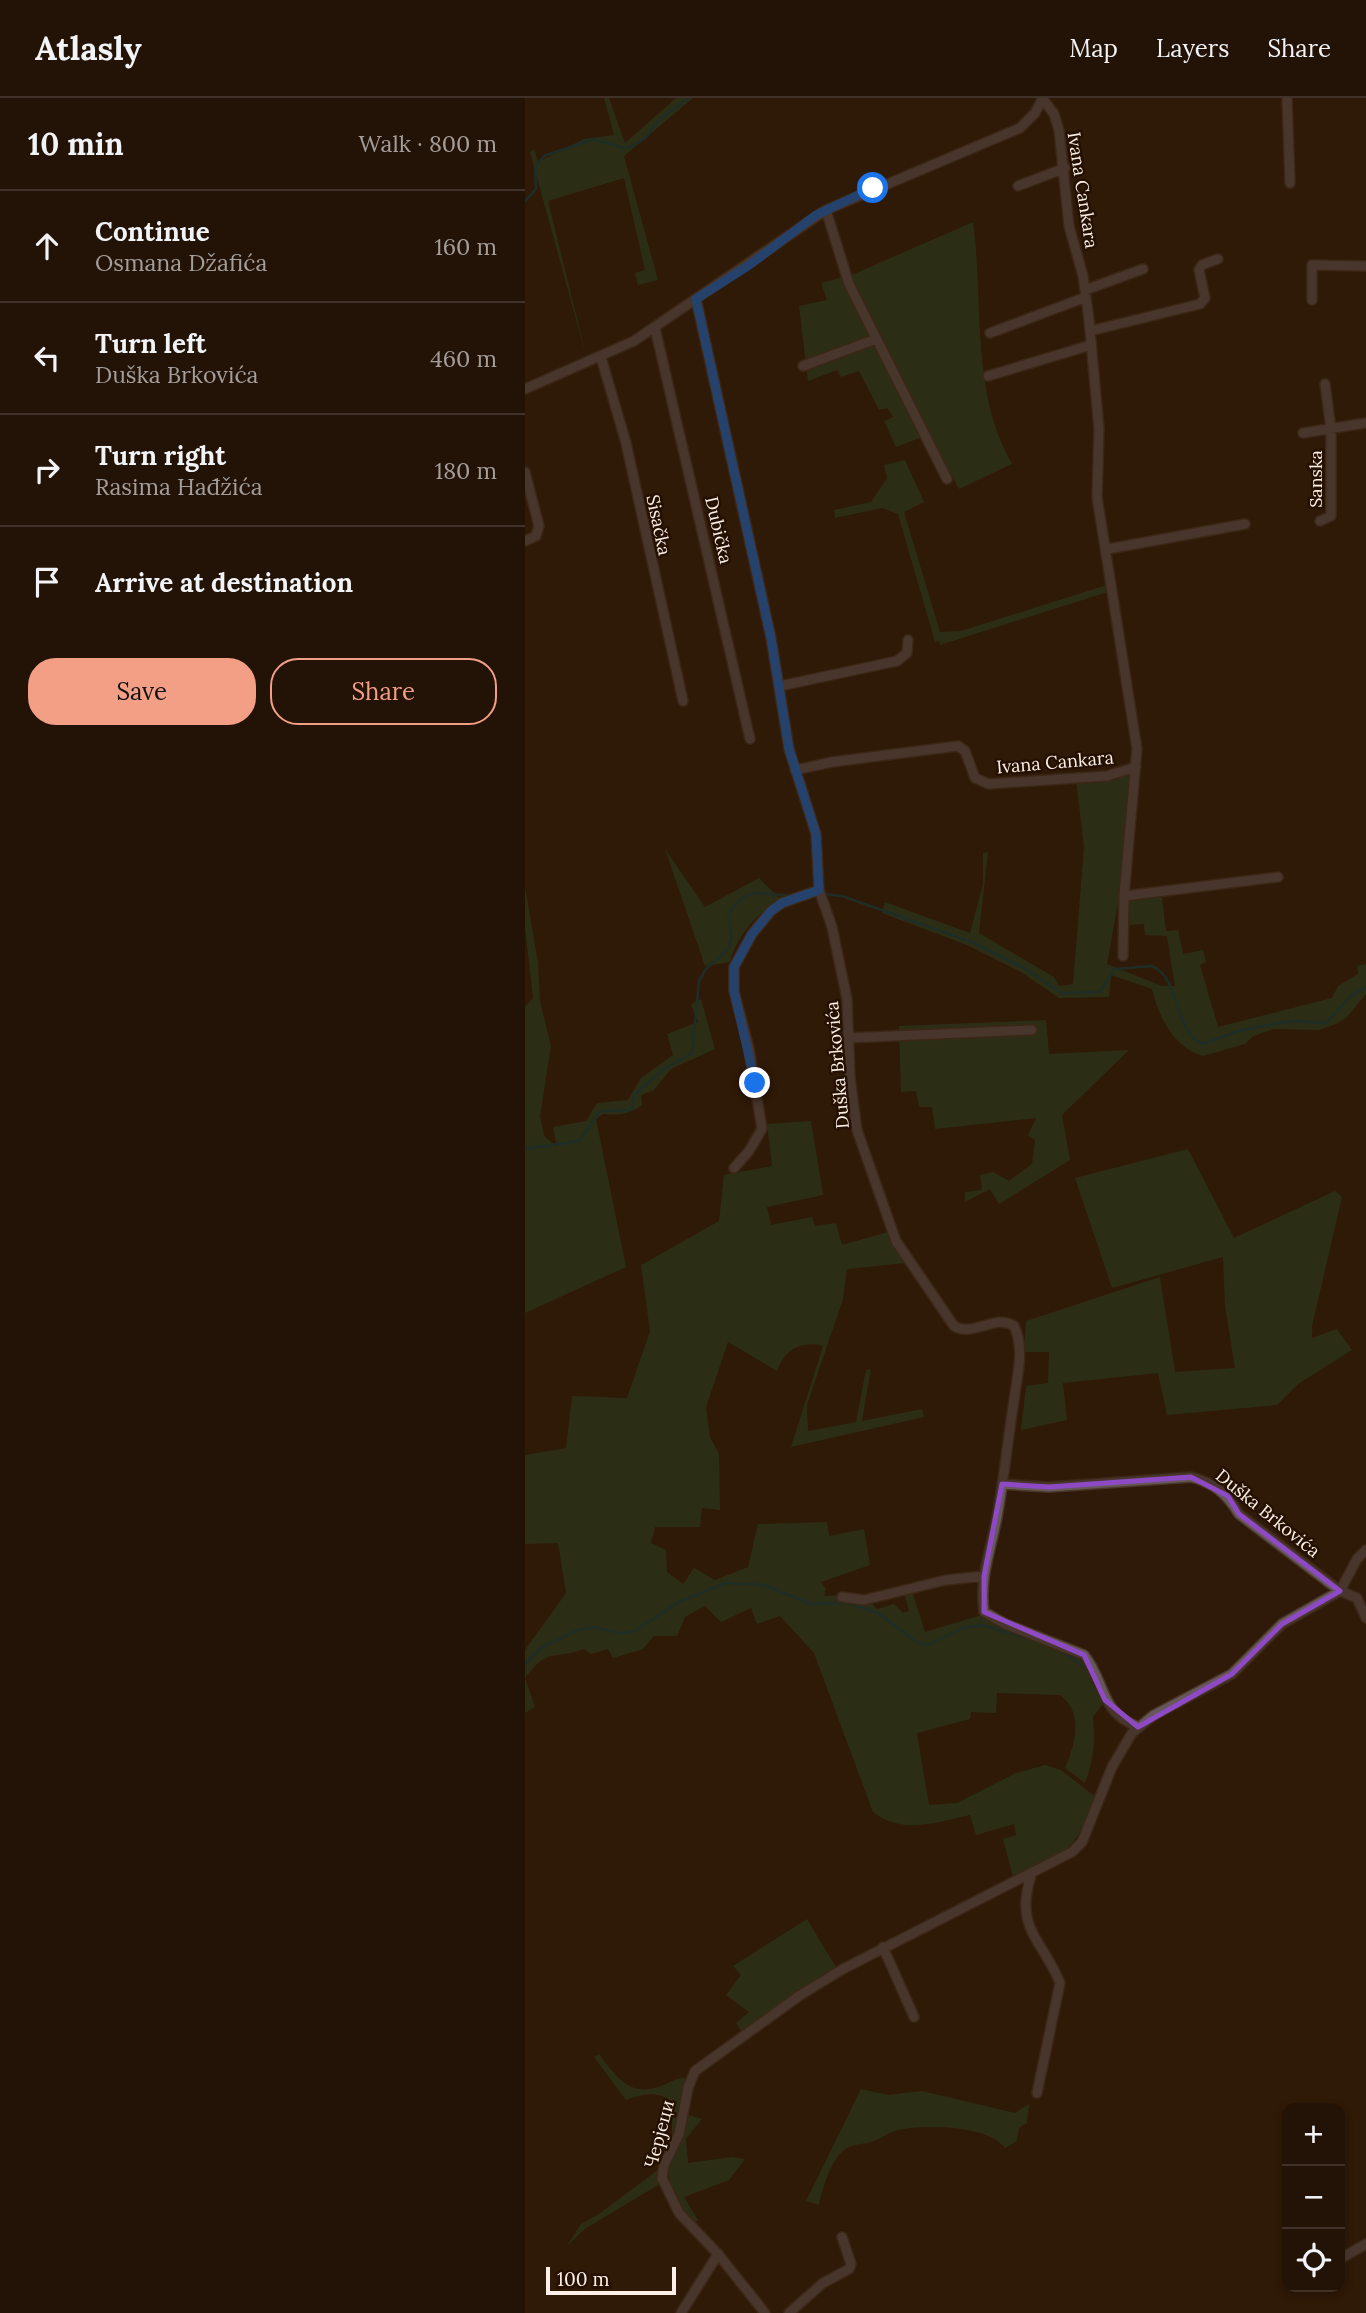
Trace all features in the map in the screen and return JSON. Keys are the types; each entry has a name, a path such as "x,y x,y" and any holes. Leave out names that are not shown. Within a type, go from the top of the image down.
{"street":[{"path":"525,389 601,357 655,328 826,210 1010,134 1029,121 1043,98"},
{"name":"Ivana Cankara","path":"1043,98 1056,122 1065,168 1069,226 1086,293 1099,429 1097,497 1108,549 1137,749 1124,896 1123,956"},
{"path":"1287,98 1290,183"},
{"path":"1018,186 1065,168"},
{"path":"826,210 849,284 947,479"},
{"path":"1090,331 1200,304 1205,298 1199,271 1202,265 1218,259"},
{"path":"1312,300 1312,265 1366,266"},
{"path":"990,333 1143,269"},
{"name":"Duška Brkovića","path":"696,299 780,686 795,770 816,834 819,890 840,958 847,999 847,1038 857,1130 896,1241 958,1329 1004,1321 1016,1329 1019,1364 1002,1484 981,1595 984,1612 1005,1624 1084,1655 1105,1700 1128,1723 1138,1727"},
{"name":"Dubička","path":"655,328 750,739"},
{"path":"803,366 876,339"},
{"path":"988,376 1091,345"},
{"name":"Sisačka","path":"601,357 626,443 683,701"},
{"name":"Sanska","path":"1320,521 1332,516 1331,429 1325,384"},
{"name":"Sanska","path":"1303,433 1366,423"},
{"path":"525,472 539,526 536,536 525,541"},
{"path":"1108,549 1245,524"},
{"path":"780,686 897,661 907,653 908,640"},
{"name":"Ivana Cankara","path":"795,770 832,762 956,746 965,751 975,778 989,784 1107,776 1136,767"},
{"path":"1124,896 1278,877"},
{"path":"734,1168 749,1151 762,1129 749,1048 734,991 734,967 752,934 771,911 782,903 819,890"},
{"path":"847,1038 1032,1030"},
{"name":"Duška Brkovića","path":"1002,1484 1049,1487 1178,1477 1199,1479 1228,1496 1239,1514 1340,1591 1362,1596"},
{"path":"1138,1727 1168,1707 1232,1674 1282,1623 1340,1591 1357,1559 1366,1550"},
{"path":"842,1597 864,1600 946,1580 984,1576"},
{"path":"1362,1596 1366,1618"},
{"name":"Черјеци","path":"765,2313 718,2254 680,2213 663,2178 664,2165 679,2134 692,2076 703,2065 799,1996 883,1947 1062,1858 1082,1843 1112,1767 1138,1727"},
{"path":"1032,1872 1026,1899 1027,1920 1040,1950 1060,1983 1037,2093"},
{"path":"883,1947 914,2017"},
{"path":"789,2313 824,2283 849,2269 851,2264 842,2238"},
{"path":"1345,2256 1366,2244"},
{"path":"681,2313 718,2254"}],"highlighted area":[{"path":"1191,1477 1228,1496 1239,1514 1340,1591 1282,1624 1232,1674 1138,1727 1105,1700 1084,1655 984,1612 984,1576 1002,1484 1049,1487"}],"green space":[{"path":"604,98 609,98 625,143 676,98 693,98 624,156 658,280 638,285 635,273 645,270 624,178 548,201 587,359 530,152 534,149 538,162 584,139 614,135"},
{"path":"973,222 984,376 999,436 1012,464 959,489 930,434 896,447 884,421 893,417 887,408 879,410 859,371 841,377 837,370 808,381 799,306 827,300 821,283 854,274"},
{"path":"905,460 924,502 904,512 940,632 961,631 1110,584 1111,591 940,645 939,641 935,642 898,514 882,508 835,518 834,510 871,502 887,478 884,465"},
{"path":"1133,770 1122,881 1107,964 1162,986 1175,986 1167,936 1145,935 1144,924 1128,925 1128,900 1161,889 1166,931 1178,930 1183,954 1203,950 1206,962 1200,965 1218,1027 1332,998 1338,986 1358,974 1357,966 1366,964 1366,994 1346,1018 1319,1030 1274,1029 1253,1036 1245,1044 1203,1056 1184,1046 1169,1030 1158,1010 1152,989 1111,975 1109,997 1059,998 1021,972 967,945 882,913 885,902 970,933 983,884 983,853 988,852 979,933 1054,977 1059,986 1073,984 1084,847 1076,779"},
{"path":"665,849 705,907 759,878 782,901 764,911 749,926 737,944 730,962 705,966"},
{"path":"525,887 538,962 540,1002 551,1046 540,1116 544,1136 557,1147 553,1127 586,1121 597,1103 628,1100 641,1078 673,1055 667,1034 698,1022 691,1004 701,999 715,1049 671,1069 654,1090 641,1095 642,1105 637,1108 624,1114 603,1114 596,1119 626,1267 525,1313 525,1007 533,998 525,928"},
{"path":"1046,1020 1049,1054 1129,1050 1062,1115 1070,1160 999,1204 990,1189 965,1202 965,1192 982,1190 980,1175 993,1172 1009,1181 1032,1164 1035,1140 1028,1135 1036,1118 935,1129 932,1107 919,1107 916,1091 901,1092 899,1026"},
{"path":"811,1121 823,1195 767,1207 771,1225 812,1217 815,1226 836,1223 842,1245 895,1230 916,1262 847,1269 843,1299 807,1405 808,1431 856,1422 866,1370 871,1369 862,1421 922,1409 924,1417 791,1447 823,1346 808,1344 795,1348 784,1357 777,1371 728,1342 706,1407 710,1437 719,1454 720,1510 702,1508 700,1527 655,1527 651,1543 666,1550 667,1572 683,1584 694,1568 715,1580 748,1567 758,1524 827,1522 829,1536 864,1529 870,1565 821,1582 826,1589 824,1596 860,1597 877,1609 894,1604 903,1613 909,1611 904,1593 912,1591 925,1632 988,1613 1085,1653 1106,1700 1093,1717 1093,1750 1085,1783 1065,1768 1072,1749 1075,1720 1068,1702 1060,1695 997,1693 996,1713 971,1712 970,1719 917,1733 929,1805 957,1803 1016,1773 1045,1765 1061,1770 1097,1798 1089,1816 1066,1849 1013,1877 1003,1839 1016,1835 1014,1824 976,1835 970,1815 920,1825 884,1819 873,1812 814,1653 780,1616 757,1624 751,1608 721,1622 705,1606 685,1617 677,1636 654,1636 643,1649 613,1658 608,1649 591,1654 584,1649 551,1656 540,1662 525,1678 525,1650 566,1593 558,1543 525,1544 525,1455 566,1448 572,1396 627,1398 650,1331 641,1265 719,1221 724,1175 772,1166 767,1124"},
{"path":"1188,1149 1234,1238 1335,1191 1342,1197 1312,1326 1312,1338 1337,1329 1352,1350 1298,1384 1277,1405 1167,1415 1158,1373 1063,1383 1067,1420 1021,1430 1026,1386 1048,1383 1049,1352 1024,1352 1026,1321 1160,1277 1175,1372 1235,1368 1225,1306 1223,1257 1112,1288 1075,1178"},
{"path":"525,1678 535,1707 525,1713"},
{"path":"807,1919 837,1969 743,2033 736,2023 749,2012 726,1995 741,1975 733,1966"},
{"path":"599,2054 624,2082 639,2089 658,2087 685,2078 672,2142 672,2102 650,2094 626,2100 594,2057"},
{"path":"861,2089 888,2095 922,2091 1015,2113 1029,2104 1027,2123 1019,2128 1017,2141 1005,2148 997,2140 985,2135 955,2128 923,2127 892,2132 843,2151 830,2169 819,2205 806,2201"},
{"path":"685,2114 702,2119 686,2139 688,2163 732,2157 745,2159 729,2180 684,2197 698,2220 694,2225 674,2195 669,2171 670,2159"},
{"path":"659,2169 660,2184 586,2228 567,2246 581,2224 599,2214"}],"waterway":[{"path":"525,201 536,189 535,167 544,156 593,139 623,148 633,146 645,138 661,118 689,98"},
{"path":"525,1149 579,1141 600,1111 631,1110 635,1094 664,1069 692,1053 699,981 706,969 728,949 732,936 728,915 736,904 750,894 794,895"},
{"path":"822,894 842,896 972,942 1024,968 1062,993 1100,992 1114,969 1152,966 1162,973 1169,983 1186,1028 1193,1038 1203,1044 1238,1031 1273,1024 1295,1021 1326,1023 1351,996 1366,987"},
{"path":"525,1664 541,1648 578,1630 594,1627 618,1633 633,1632 679,1602 725,1583 764,1585 811,1604 850,1603 879,1614 918,1643 928,1645 963,1628 982,1625 1037,1641"},
{"path":"1060,1650 1089,1670"}],"route":[{"path":"755,1083 746,1032 734,991 734,967 752,934 771,911 782,903 819,890 818,849 816,834 789,749 771,638 696,299 748,266 816,215 873,188"}]}
